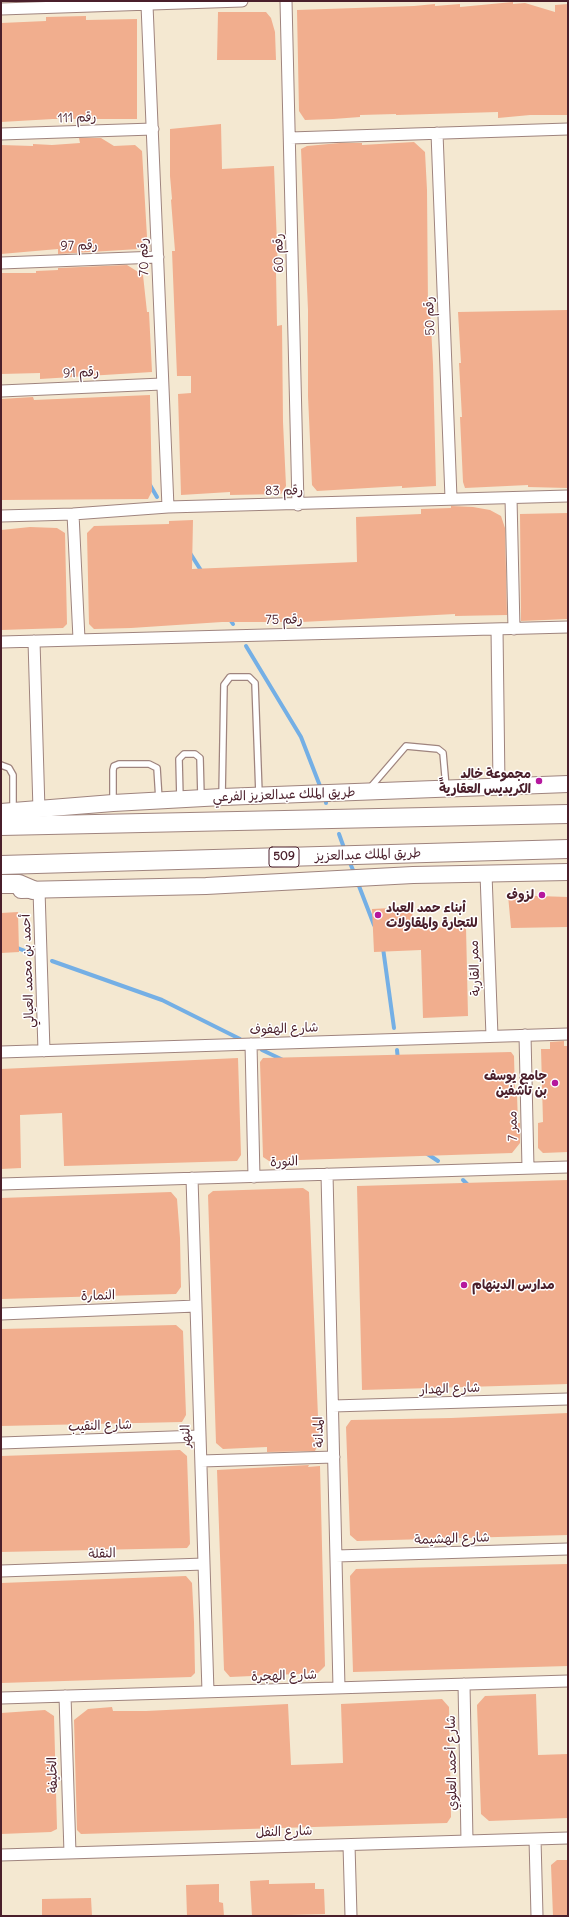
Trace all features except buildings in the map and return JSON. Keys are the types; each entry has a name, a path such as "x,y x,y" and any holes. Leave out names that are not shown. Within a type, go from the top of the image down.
{"main road":[{"name":"طريق الملك عبدالعزيز الفرعي","path":"5,808 39,810 113,802 446,789 499,785 568,784"},
{"path":"1,826 568,814"},
{"name":"طريق الملك عبدالعزيز","path":"1,865 568,849"},
{"path":"1,891 206,886 413,875 568,872"},
{"path":"1,884 19,884 36,890"}],"street":[{"path":"1,9 242,1"},
{"name":"رقم 60","path":"286,1 298,505"},
{"name":"رقم 70","path":"147,5 168,507"},
{"path":"290,138 568,129"},
{"name":"رقم 111","path":"1,134 153,130"},
{"name":"رقم 50","path":"437,133 451,498"},
{"name":"رقم 97","path":"1,263 158,257"},
{"name":"رقم 91","path":"1,391 162,384"},
{"name":"رقم 83","path":"1,516 73,514 168,507 298,505 451,498 568,496"},
{"path":"511,498 514,629"},
{"path":"73,514 79,639"},
{"name":"رقم 75","path":"1,642 514,629 568,626"},
{"path":"497,629 499,785"},
{"path":"34,641 39,810"},
{"name":"ممر القاربة","path":"486,874 492,1036"},
{"name":"أحمد بن محمد العيالي","path":"36,890 44,1051"},
{"name":"شارع الهفوف","path":"1,1052 568,1034"},
{"name":"ممر 7","path":"525,1035 528,1168"},
{"path":"251,1044 254,1177"},
{"name":"النورة","path":"1,1184 568,1167"},
{"name":"المدانة","path":"327,1174 339,1688"},
{"name":"النهر","path":"192,1178 208,1692"},
{"name":"النمارة","path":"1,1314 196,1306"},
{"name":"شارع الهدار","path":"333,1406 568,1399"},
{"name":"شارع النقيب","path":"1,1443 200,1436"},
{"path":"201,1461 334,1457"},
{"name":"شارع الهشيمة","path":"336,1556 568,1549"},
{"name":"النقلة","path":"1,1571 204,1564"},
{"name":"شارع الهجرة","path":"1,1698 568,1681"},
{"name":"شارع أحمد العلوي","path":"464,1684 467,1841"},
{"name":"الخليفة","path":"65,1696 70,1853"},
{"name":"شارع النفل","path":"1,1855 568,1838"},
{"path":"535,1839 537,1916"},
{"path":"348,1844 351,1916"}],"lane":[{"path":"222,797 224,685 230,677 249,678 255,683 259,796"},
{"path":"366,792 406,746 438,749 444,753 446,789"},
{"path":"180,799 179,759 184,754 195,754 200,758 201,798"},
{"path":"113,802 113,770 114,766 119,764 149,764 157,768 159,800"},
{"path":"1,765 9,768 13,775 5,808"}],"waterway":[{"path":"150,485 157,497"},
{"path":"190,553 202,572"},
{"path":"229,618 233,624"},
{"path":"246,646 301,737 320,786"},
{"path":"339,834 344,848"},
{"path":"350,863 353,870"},
{"path":"359,886 374,925"},
{"path":"15,947 30,953"},
{"path":"383,948 394,1028"},
{"path":"52,961 162,1000 240,1039"},
{"path":"262,1050 283,1060"},
{"path":"397,1050 398,1060"},
{"path":"426,1153 438,1161"},
{"path":"463,1180 470,1187"}],"place":[{"name":"مجموعة خالد الكريديس العقاريةً","path":"539,781"},
{"name":"لزوف","path":"542,895"},
{"name":"أبناء حمد العباد للتجارة والمقاولات","path":"378,915"},
{"name":"جامع يوسف بن تاشفين","path":"555,1083"},
{"name":"مدارس الدينهام","path":"464,1285"}]}
